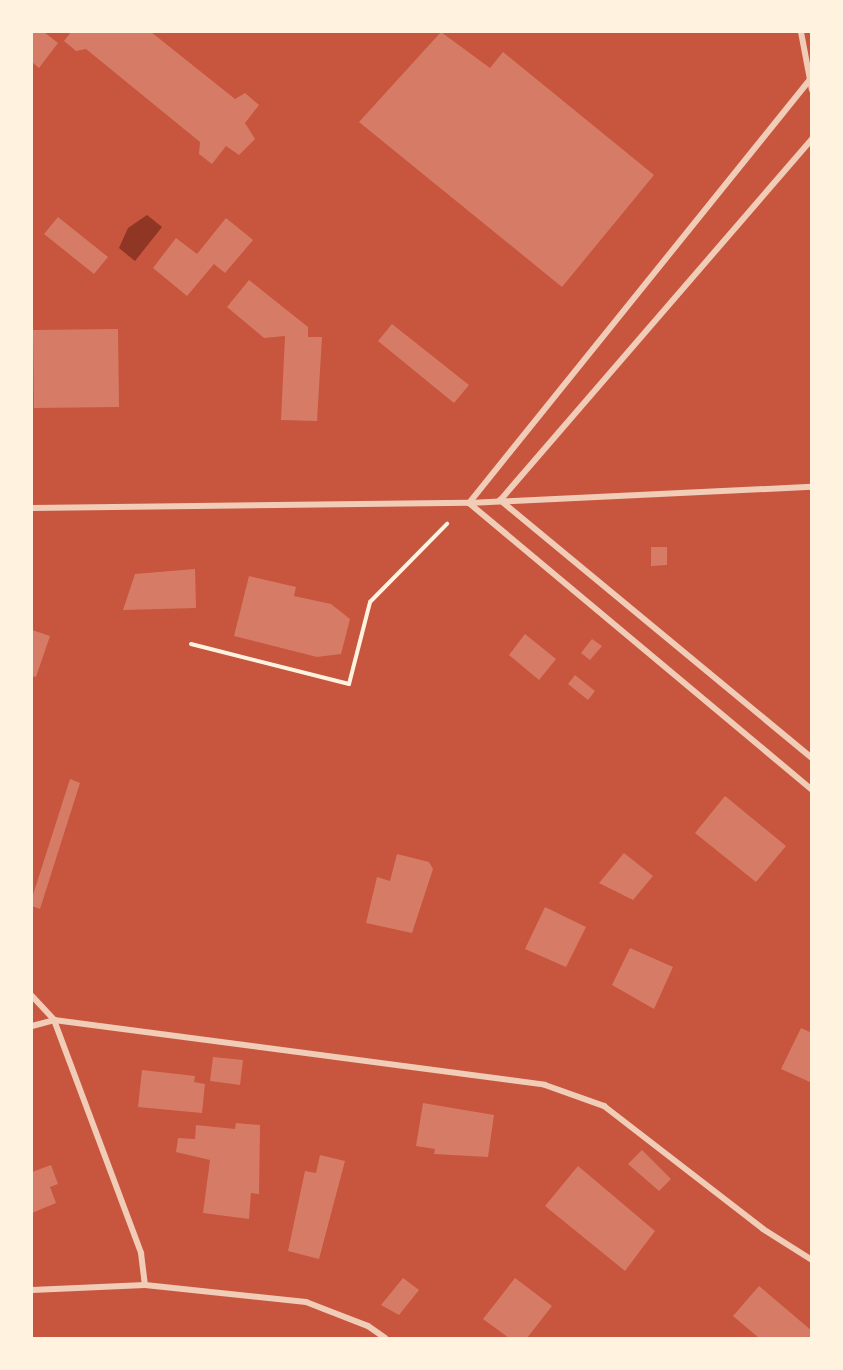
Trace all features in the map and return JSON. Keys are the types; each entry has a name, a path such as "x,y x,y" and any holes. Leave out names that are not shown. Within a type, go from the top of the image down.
{"street":[{"path":"801,32 812,90"},
{"path":"469,502 810,76"},
{"path":"500,500 812,139"},
{"path":"32,508 469,502 812,487"},
{"path":"500,500 812,758"},
{"path":"469,502 812,790"},
{"path":"32,996 54,1020 141,1253 145,1285"},
{"path":"32,1026 54,1020 545,1085 604,1106 763,1229 812,1260"},
{"path":"32,1290 145,1285 306,1302 368,1326 385,1338"}],"path":[{"path":"191,644 348,684 370,602 469,502"}],"shaded area":[{"path":"147,215 162,227 135,261 119,248 128,228"}],"building":[{"path":"32,32 44,32 58,43 39,68 32,62"},
{"path":"71,32 151,32 235,99 245,93 259,105 245,123 255,139 239,155 226,146 212,164 199,154 200,142 86,49 76,51 64,41"},
{"path":"441,32 490,68 503,52 654,175 562,287 359,122"},
{"path":"58,217 108,257 94,274 44,234"},
{"path":"226,218 253,240 225,273 214,264 187,296 153,268 176,238 197,254"},
{"path":"249,280 308,327 308,337 322,337 317,421 281,420 285,336 264,338 227,307"},
{"path":"392,324 469,385 454,403 378,341"},
{"path":"118,329 119,407 34,408 33,330"},
{"path":"651,547 667,547 667,565 651,566"},
{"path":"195,569 196,608 123,610 135,574"},
{"path":"249,576 296,587 294,596 331,604 350,619 341,654 317,657 234,636"},
{"path":"32,630 50,636 36,677 32,676"},
{"path":"525,634 556,659 539,680 509,655"},
{"path":"592,639 602,646 590,660 581,653"},
{"path":"575,675 595,691 588,700 568,684"},
{"path":"70,779 80,783 40,909 32,906 32,898"},
{"path":"725,796 786,846 756,882 695,833"},
{"path":"624,853 653,876 633,900 599,883"},
{"path":"397,854 429,862 433,869 412,933 366,923 377,877 390,881"},
{"path":"545,907 586,927 566,967 525,949"},
{"path":"630,948 673,967 654,1009 612,985"},
{"path":"801,1028 812,1033 812,1083 781,1069"},
{"path":"213,1057 243,1060 240,1085 210,1081"},
{"path":"142,1070 195,1076 194,1082 205,1084 202,1113 138,1107"},
{"path":"423,1103 494,1115 488,1157 434,1154 435,1149 416,1146"},
{"path":"236,1123 260,1125 259,1194 251,1193 249,1219 203,1213 210,1160 176,1152 178,1138 195,1139 196,1125 235,1129"},
{"path":"642,1150 671,1179 659,1191 628,1164"},
{"path":"320,1155 345,1161 319,1259 288,1251 305,1171 316,1173"},
{"path":"51,1165 58,1184 50,1187 56,1203 32,1213 32,1172"},
{"path":"578,1166 655,1231 625,1271 545,1206"},
{"path":"403,1278 419,1290 399,1315 381,1305"},
{"path":"515,1278 552,1306 527,1338 509,1338 483,1319"},
{"path":"759,1286 812,1331 812,1338 759,1338 733,1316"}]}
